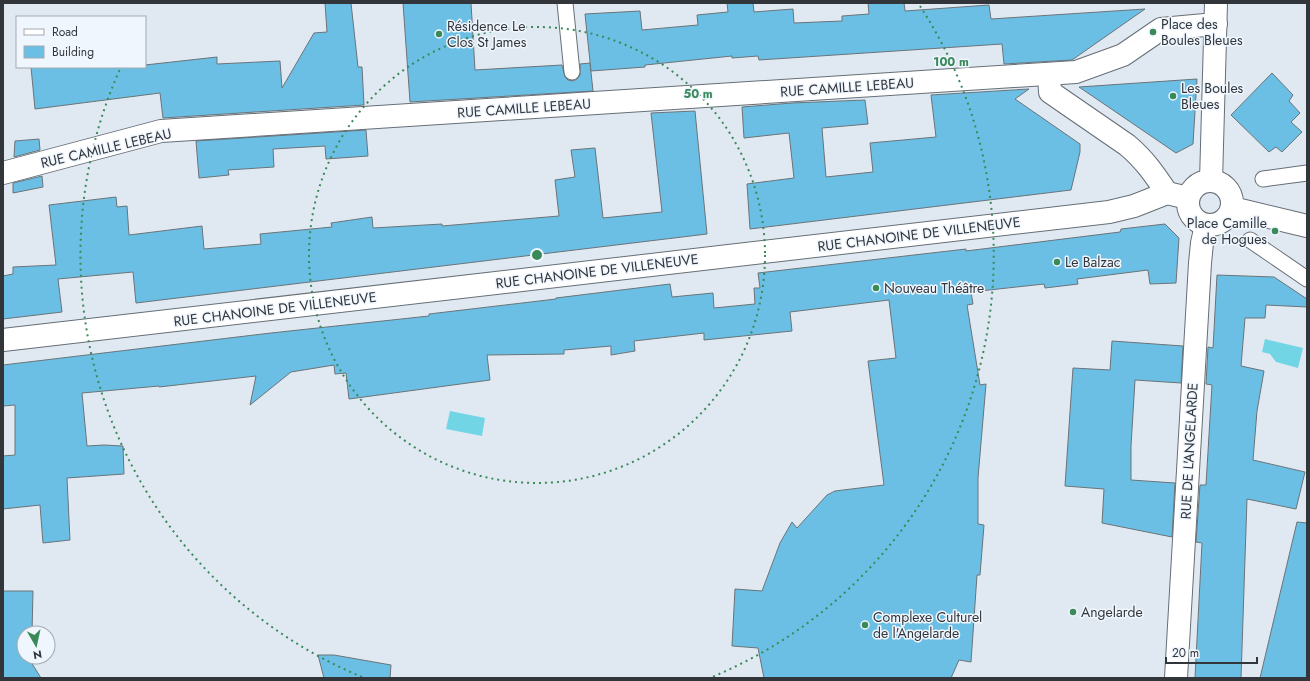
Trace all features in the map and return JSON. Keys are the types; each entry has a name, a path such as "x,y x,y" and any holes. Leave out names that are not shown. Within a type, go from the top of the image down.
{"street":[{"name":"RUE CAMILLE LEBEAU","path":"3,173 161,132 575,98 1076,72 1123,55 1161,29 1216,14"},
{"path":"1211,181 1216,14"},
{"path":"1049,74 1050,92 1127,145 1139,155 1166,193 1188,198"},
{"path":"1211,181 1223,185 1227,189 1231,195 1232,208 1229,214 1220,222 1214,225 1206,225 1194,218 1188,205 1188,198 1197,185 1203,182 1211,181"},
{"name":"RUE CHANOINE DE VILLENEUVE","path":"3,340 1109,212 1134,206 1166,193"},
{"path":"1232,208 1307,226"},
{"name":"RUE DE L'ANGELARDE","path":"1176,678 1200,263 1206,225"}],"lane":[{"path":"565,3 572,72"},
{"path":"1263,178 1307,173"},
{"path":"1250,240 1307,279"}],"water":[{"path":"1265,339 1303,348 1298,368 1276,362 1270,354 1262,352"},
{"path":"450,411 485,418 482,436 446,429"}],"building":[{"path":"325,3 351,3 358,67 362,67 364,105 163,118 160,93 35,109 31,68 146,68 146,65 217,57 217,64 280,61 282,88 314,33 327,32"},
{"name":"Résidence Le Clos St James","path":"403,3 471,3 475,70 562,65 565,77 568,80 573,81 580,75 580,64 590,63 593,91 410,102"},
{"path":"727,3 753,3 754,12 793,9 794,23 842,21 842,16 869,14 868,3 904,3 905,11 989,5 991,19 1145,9 1072,60 1004,64 1002,44 759,60 758,56 732,58 732,56 645,65 645,67 591,71 585,14 640,11 642,30 698,25 697,15 728,12"},
{"path":"1272,73 1293,95 1289,101 1300,113 1291,122 1302,132 1282,152 1276,147 1269,152 1231,115"},
{"path":"1197,79 1193,144 1176,153 1079,87"},
{"path":"1029,89 1015,99 1080,144 1080,152 1071,190 750,229 747,184 794,178 789,133 744,138 742,107 865,100 868,124 822,128 826,177 873,172 870,143 936,137 931,95"},
{"path":"695,111 707,234 136,303 133,272 58,279 62,312 3,319 3,276 13,274 13,267 56,265 49,205 116,197 117,207 127,206 129,235 202,226 204,249 261,244 260,234 332,227 331,223 372,217 373,228 442,224 442,226 559,216 555,180 575,177 571,150 595,148 603,218 662,212 651,113"},
{"path":"366,130 368,156 326,159 325,146 273,149 274,167 228,170 229,175 199,178 196,141"},
{"path":"39,139 40,150 14,157 15,141"},
{"path":"42,176 43,187 13,193 13,183"},
{"path":"1165,224 1179,238 1176,283 1150,284 1148,270 1077,279 1078,284 1045,288 1044,284 971,292 973,304 967,305 980,385 986,384 978,478 978,524 984,525 980,575 977,575 971,662 959,660 951,678 764,678 758,648 732,646 735,589 762,591 780,543 792,522 797,528 827,495 835,491 884,485 868,361 896,358 889,300 790,312 792,331 704,340 704,333 634,341 635,351 611,355 611,346 564,350 564,354 487,355 490,380 349,399 346,373 335,374 334,365 291,372 250,405 256,376 159,387 82,393 87,446 123,446 124,474 67,478 70,540 43,543 40,505 3,509 3,456 15,455 15,405 3,406 3,365 429,316 429,314 670,284 672,297 713,293 714,308 755,304 754,288 760,288 758,273 966,249 966,251 1120,232 1121,229"},
{"path":"1217,275 1274,277 1307,299 1307,307 1266,305 1265,318 1245,318 1241,366 1264,371 1257,411 1253,460 1305,472 1296,509 1247,499 1241,678 1195,678 1202,543 1196,542 1200,485 1206,485 1212,385 1206,384 1208,347 1213,348"},
{"path":"1112,341 1183,346 1181,383 1135,380 1131,446 1131,480 1175,483 1172,537 1102,523 1104,489 1065,486 1073,368 1110,370"},
{"path":"1297,522 1307,523 1307,678 1260,678"},
{"path":"3,591 33,591 32,625 16,625 16,665 33,665 41,678 3,678"},
{"path":"318,655 334,655 391,665 390,678 324,678"}],"place":[{"name":"Place des Boules Bleues","path":"1153,32"},
{"name":"Résidence Le Clos St James","path":"439,34"},
{"name":"Les Boules Bleues","path":"1173,96"},
{"name":"Place Camille de Hogues","path":"1275,231"},
{"name":"Le Balzac","path":"1057,262"},
{"name":"Nouveau Théâtre","path":"876,288"},
{"name":"Angelarde","path":"1073,612"},
{"name":"Complexe Culturel de l'Angelarde","path":"865,625"}]}
